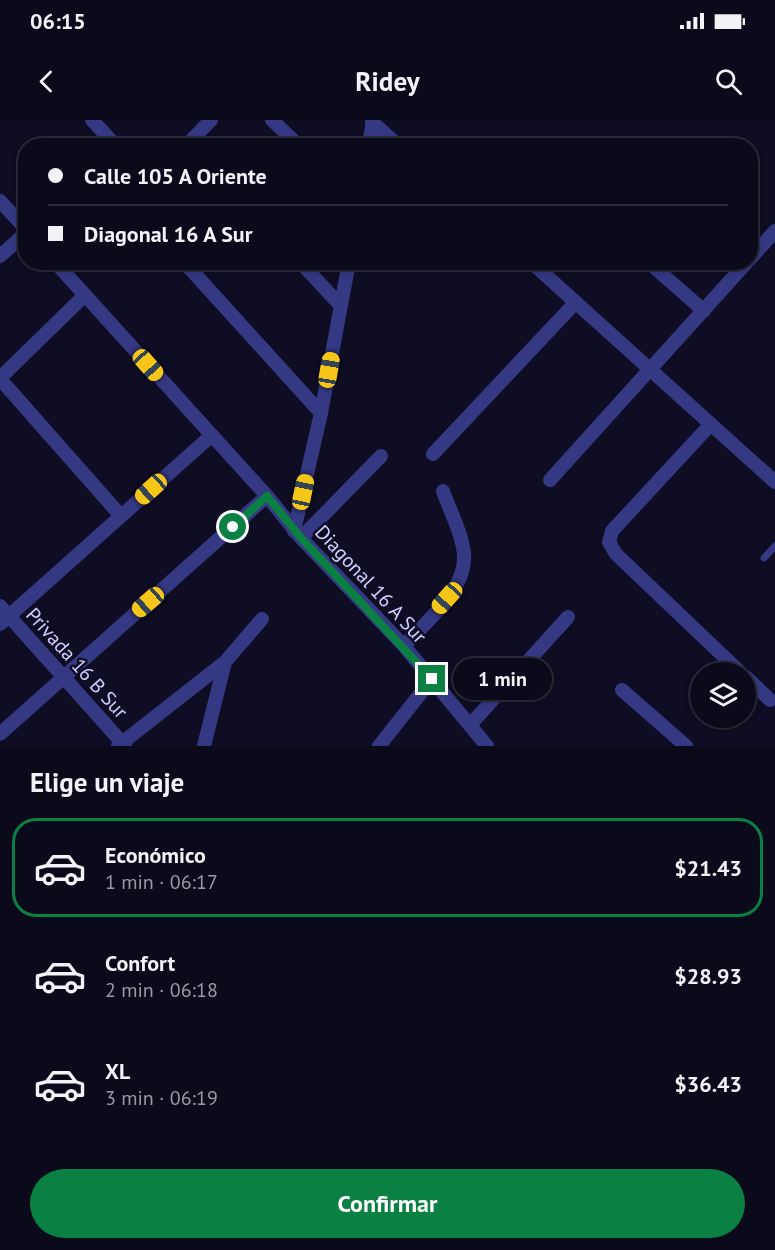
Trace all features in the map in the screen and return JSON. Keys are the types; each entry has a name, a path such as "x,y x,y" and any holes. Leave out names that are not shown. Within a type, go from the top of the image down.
{"street":[{"path":"92,120 109,138"},
{"path":"194,138 210,120"},
{"path":"272,120 291,138"},
{"path":"370,138 373,121"},
{"path":"373,121 391,138"},
{"path":"0,201 18,222"},
{"path":"758,250 775,231"},
{"path":"0,256 18,239"},
{"name":"Diagonal 16 A Sur","path":"67,270 85,295 267,496 298,535 404,646 487,746"},
{"path":"191,270 321,413"},
{"path":"307,270 341,306"},
{"path":"298,535 348,270"},
{"path":"540,270 774,480"},
{"path":"657,270 704,311"},
{"path":"550,480 740,270"},
{"path":"85,295 0,378 121,516"},
{"path":"433,454 576,302"},
{"path":"711,424 612,531 609,542 616,554 729,662"},
{"path":"3,615 121,516 212,435"},
{"path":"298,535 381,456"},
{"path":"404,646 447,598 462,571 464,552 443,491"},
{"path":"0,734 267,496"},
{"name":"Privada 16 B Sur","path":"3,615 63,678 121,745"},
{"path":"470,725 568,617"},
{"path":"121,745 225,662 262,619"},
{"path":"204,746 225,662"},
{"path":"380,746 432,679"},
{"path":"756,687 770,700"},
{"path":"622,690 686,746"}],"lane":[{"path":"764,558 775,546"}],"route":[{"path":"233,527 267,496 301,538 404,646 432,679"}]}
